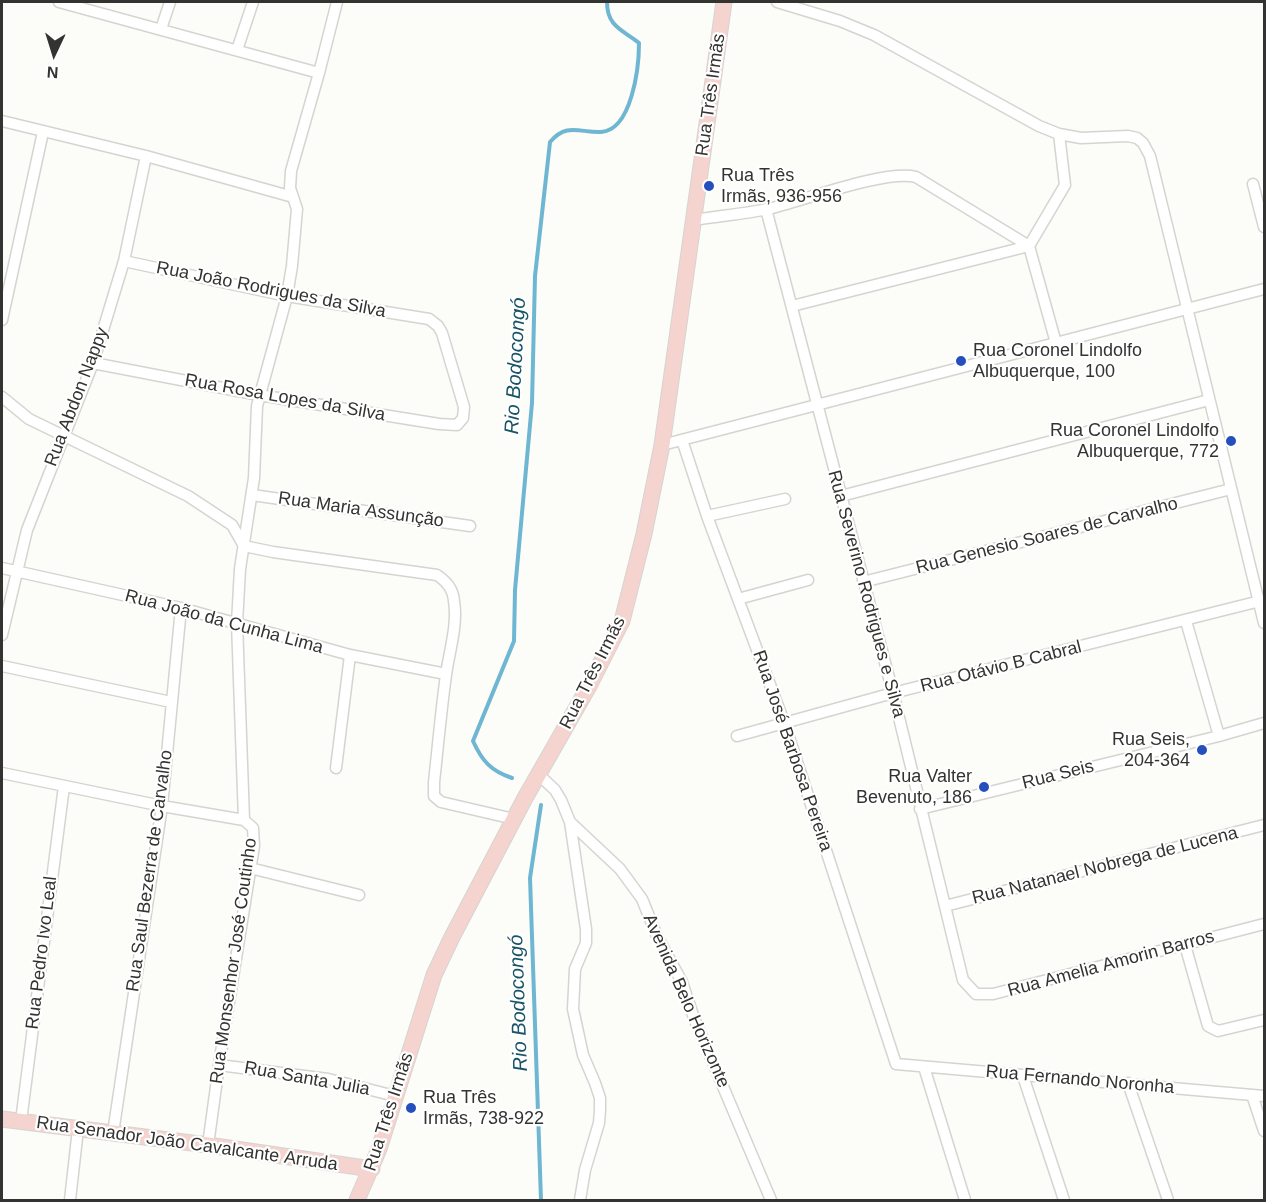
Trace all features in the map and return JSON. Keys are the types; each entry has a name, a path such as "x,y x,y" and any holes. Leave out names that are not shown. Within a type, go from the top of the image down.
{"street":[{"path":"59,2 319,73"},
{"path":"161,29 170,2"},
{"path":"237,50 254,2"},
{"name":"Rua Monsenhor José Coutinho","path":"208,1145 254,834 253,828 244,820 237,623 244,546 252,495 257,406 287,296 297,223 297,208 290,188 291,171 337,2"},
{"name":"Rua Três Irmãs","path":"357,1200 372,1169 434,975 537,775 589,686 622,621 644,534 662,445 724,2"},
{"path":"777,2 840,21 874,35 1013,113 1059,134 1081,138 1128,136 1137,138 1143,143 1150,156 1231,489 1262,600 1264,623"},
{"path":"2,121 146,156 293,197"},
{"path":"2,320 43,132"},
{"path":"792,306 1029,246 1065,185 1059,134"},
{"name":"Rua Abdon Nappy","path":"2,635 27,530 93,363 124,261 146,156"},
{"path":"694,220 766,209 879,179 908,175 932,185 1029,246 1056,343"},
{"path":"1253,184 1264,227"},
{"name":"Rua Severino Rodrigues e Silva","path":"766,209 892,693 963,980"},
{"name":"Rua João Rodrigues da Silva","path":"124,261 287,296 429,319 438,326 464,407"},
{"path":"662,445 1264,289"},
{"name":"Rua Rosa Lopes da Silva","path":"93,363 259,395 451,426 461,423 464,407"},
{"path":"2,397 29,419 188,496 213,511 232,525 244,546 437,575 446,581 455,603 434,796 441,802 514,819"},
{"path":"841,496 1209,400"},
{"name":"Rua José Barbosa Pereira","path":"682,440 707,516 784,722 896,1064"},
{"name":"Rua Genesio Soares de Carvalho","path":"863,582 1231,489"},
{"name":"Rua Maria Assunção","path":"252,495 470,526"},
{"path":"707,516 785,499"},
{"name":"Rua João da Cunha Lima","path":"2,568 181,608 350,655 446,675"},
{"path":"738,599 808,580"},
{"name":"Rua Otávio B Cabral","path":"737,736 892,693 1186,621 1262,600"},
{"name":"Rua Saul Bezerra de Carvalho","path":"114,1132 162,806 181,608"},
{"path":"1186,621 1220,736"},
{"path":"336,768 350,655"},
{"path":"2,666 171,702"},
{"name":"Rua Seis","path":"920,809 1220,736 1264,723"},
{"path":"2,773 162,806 244,820"},
{"path":"537,775 555,790 570,822 586,930 586,943 575,969 573,1009 583,1055 595,1083 600,1110 599,1123 585,1170 580,1200"},
{"name":"Rua Pedro Ivo Leal","path":"21,1121 64,786"},
{"name":"Avenida Belo Horizonte","path":"570,822 620,869 642,899 657,936 682,982 694,1018 771,1200"},
{"name":"Rua Natanael Nobrega de Lucena","path":"945,906 1264,825"},
{"path":"250,868 359,895"},
{"name":"Rua Amelia Amorin Barros","path":"963,980 976,994 993,994 1264,924"},
{"path":"1185,945 1208,1026 1218,1031 1229,1030 1264,1020"},
{"name":"Rua Fernando Noronha","path":"896,1064 1264,1096"},
{"name":"Rua Santa Julia","path":"219,1065 328,1079 395,1096"},
{"path":"924,1067 965,1200"},
{"path":"1023,1076 1064,1200"},
{"path":"1128,1083 1168,1200"},
{"path":"1252,1095 1264,1131"},
{"name":"Rua Senador João Cavalcante Arruda","path":"2,1119 114,1132 372,1169"},
{"path":"70,1200 78,1129"}],"waterway":[{"name":"Rio Bodocongó","path":"512,778 498,772 488,764 473,741 514,641 515,590 532,403 535,276 550,142 568,130 601,132 612,129 627,109 635,81 639,43 613,23 607,2"},
{"name":"Rio Bodocongó","path":"541,805 530,878 541,1200"}],"place":[{"name":"Rua Três Irmãs, 936-956","path":"709,186"},
{"name":"Rua Coronel Lindolfo Albuquerque, 100","path":"961,361"},
{"name":"Rua Coronel Lindolfo Albuquerque, 772","path":"1231,441"},
{"name":"Rua Seis, 204-364","path":"1202,750"},
{"name":"Rua Valter Bevenuto, 186","path":"984,787"},
{"name":"Rua Três Irmãs, 738-922","path":"411,1108"}]}
